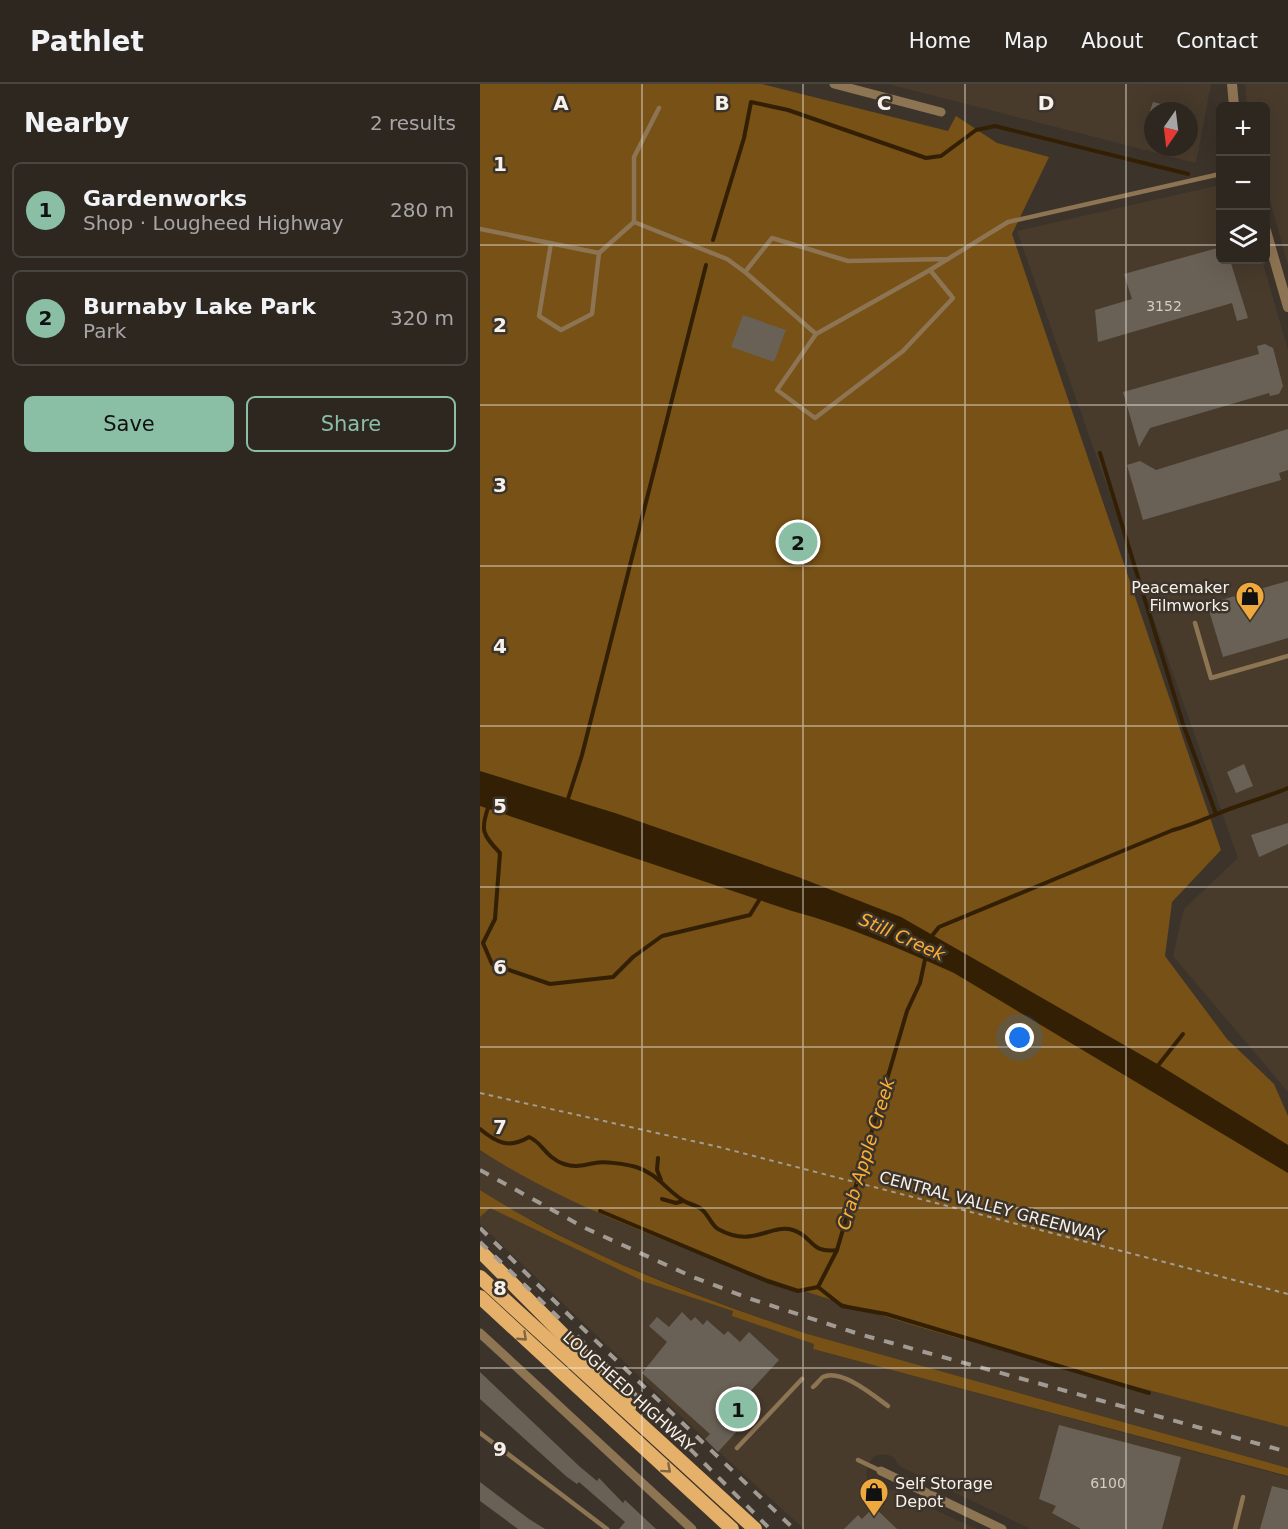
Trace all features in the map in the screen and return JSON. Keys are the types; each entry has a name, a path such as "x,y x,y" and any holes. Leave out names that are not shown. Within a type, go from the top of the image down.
{"main road":[{"path":"480,1251 618,1390 642,1426"},
{"name":"LOUGHEED HIGHWAY","path":"480,1277 755,1529"},
{"name":"LOUGHEED HIGHWAY","path":"480,1297 732,1529"}],"street":[{"path":"834,84 941,112"},
{"path":"1232,84 1234,102"},
{"path":"1270,245 1288,307"},
{"path":"480,1333 692,1529"},
{"path":"881,1471 1002,1529"}],"lane":[{"path":"550,243 539,315 561,330 592,314 599,253 634,222 633,157 658,108"},
{"path":"930,270 953,298 903,351 815,418 777,390 816,334 930,270 1008,222 1216,175"},
{"path":"634,222 727,259 816,334"},
{"path":"480,229 599,253"},
{"path":"745,272 772,238 848,261 948,259"},
{"path":"1195,623 1211,678 1288,656"},
{"path":"813,1388 824,1377 834,1375 849,1380 888,1406"},
{"path":"736,1448 802,1379"},
{"path":"480,1433 607,1529"},
{"path":"858,1460 881,1471"},
{"path":"1235,1529 1243,1497"}],"path":[{"name":"CENTRAL VALLEY GREENWAY","path":"480,1093 845,1179 1288,1294"}],"shaded area":[{"path":"480,84 762,84 948,131 956,116 997,143 1049,157 1012,234 1221,850 1172,902 1165,956 1227,1039 1274,1084 1288,1116 1288,1427 999,1350 784,1284 684,1248 594,1211 536,1183 480,1150"},
{"path":"888,84 1211,84 1198,152 1198,102 1144,102 1144,150"},
{"path":"1245,84 1288,84 1288,265 1270,200 1270,102 1247,102"},
{"path":"1169,156 1197,156 1196,163"},
{"path":"1216,186 1216,264 1263,264 1288,350 1288,1092 1173,956 1184,909 1238,858 1017,231"},
{"path":"480,1150 504,1165 628,1226 855,1309 1288,1427 1288,1468 804,1333 703,1297 601,1256 508,1208 480,1190"},
{"path":"480,1190 557,1234 597,1253 679,1288 762,1319 804,1333 1288,1468 1288,1476 813,1349 814,1344 732,1316 733,1311 645,1282 490,1208 480,1217"},
{"path":"489,1207 645,1282 734,1311 733,1316 814,1344 813,1349 1288,1477 1288,1529 1031,1529 901,1467 893,1457 886,1454 874,1456 869,1463 866,1474 870,1485 881,1490 893,1490 976,1529 804,1529 705,1439 480,1224 480,1217"}],"water":[{"name":"Still Creek","path":"480,771 618,814 798,877 901,917 1159,1065 1288,1145 1288,1173 954,973 854,931 480,806"}],"building":[{"path":"1216,248 1216,264 1231,264 1248,318 1237,321 1232,303 1098,342 1095,310 1132,299 1124,274"},
{"path":"743,315 786,330 774,362 731,347"},
{"path":"1265,344 1273,348 1283,386 1279,394 1270,396 1269,393 1150,428 1139,447 1123,392 1259,354 1257,346"},
{"path":"1288,429 1288,470 1279,473 1281,480 1143,520 1127,465 1140,461 1156,470"},
{"name":"Peacemaker Filmworks","path":"1288,581 1288,638 1223,657 1207,604"},
{"path":"1244,764 1253,786 1236,793 1227,772"},
{"path":"1288,823 1288,844 1259,857 1251,835"},
{"path":"682,1312 691,1321 695,1317 703,1325 707,1320 724,1335 728,1331 740,1342 749,1332 779,1360 745,1397 758,1408 718,1452 705,1439 710,1434 642,1373 667,1342 649,1326 657,1317 669,1327"},
{"path":"480,1372 579,1466 597,1481 599,1478 623,1503 625,1500 656,1529 619,1529 625,1522 579,1482 577,1484 567,1477 480,1399"},
{"path":"1059,1425 1181,1457 1162,1529 1081,1529 1052,1513 1056,1506 1039,1499"},
{"path":"480,1482 545,1529 518,1529 480,1501"},
{"path":"1272,1486 1288,1490 1288,1529 1260,1529"},
{"name":"Self Storage Depot","path":"874,1507 897,1529 844,1529 858,1515 862,1519"}],"waterway":[{"path":"713,240 744,138 751,102 788,110 926,158 941,156 976,130 995,126 1188,174"},
{"path":"567,802 582,755 706,265"},
{"path":"1100,453 1183,724 1216,814"},
{"name":"Still Creek","path":"931,937 939,927 1173,830 1288,788"},
{"path":"489,805 484,820 484,831 489,841 500,853 495,919 483,943 492,964 550,984 613,977 633,957 662,936 750,915 761,897"},
{"name":"Crab Apple Creek","path":"480,1129 503,1143 515,1143 529,1137 553,1158 568,1165 580,1166 599,1162 632,1166 643,1170 678,1197 703,1210 718,1229 731,1234 742,1237 776,1230 793,1230 805,1236 816,1247 828,1251 837,1250 907,1011 920,983 926,955"},
{"path":"1156,1068 1183,1034"},
{"path":"658,1158 657,1170 661,1180"},
{"path":"662,1199 676,1203 683,1201"},
{"path":"600,1211 767,1281 798,1291 818,1287 842,1306 886,1314 1149,1393"},
{"path":"818,1287 837,1250"}],"railway":[{"path":"480,1170 585,1228 693,1277 748,1298 859,1334 1288,1452"},
{"path":"480,1228 794,1529"},
{"path":"480,1242 560,1319"},
{"path":"577,1336 770,1529"}],"place":[{"name":"Burnaby Lake Park","path":"798,542"},
{"name":"Peacemaker Filmworks","path":"1250,622"},
{"name":"Gardenworks","path":"738,1409"},
{"name":"Self Storage Depot","path":"874,1518"}]}
